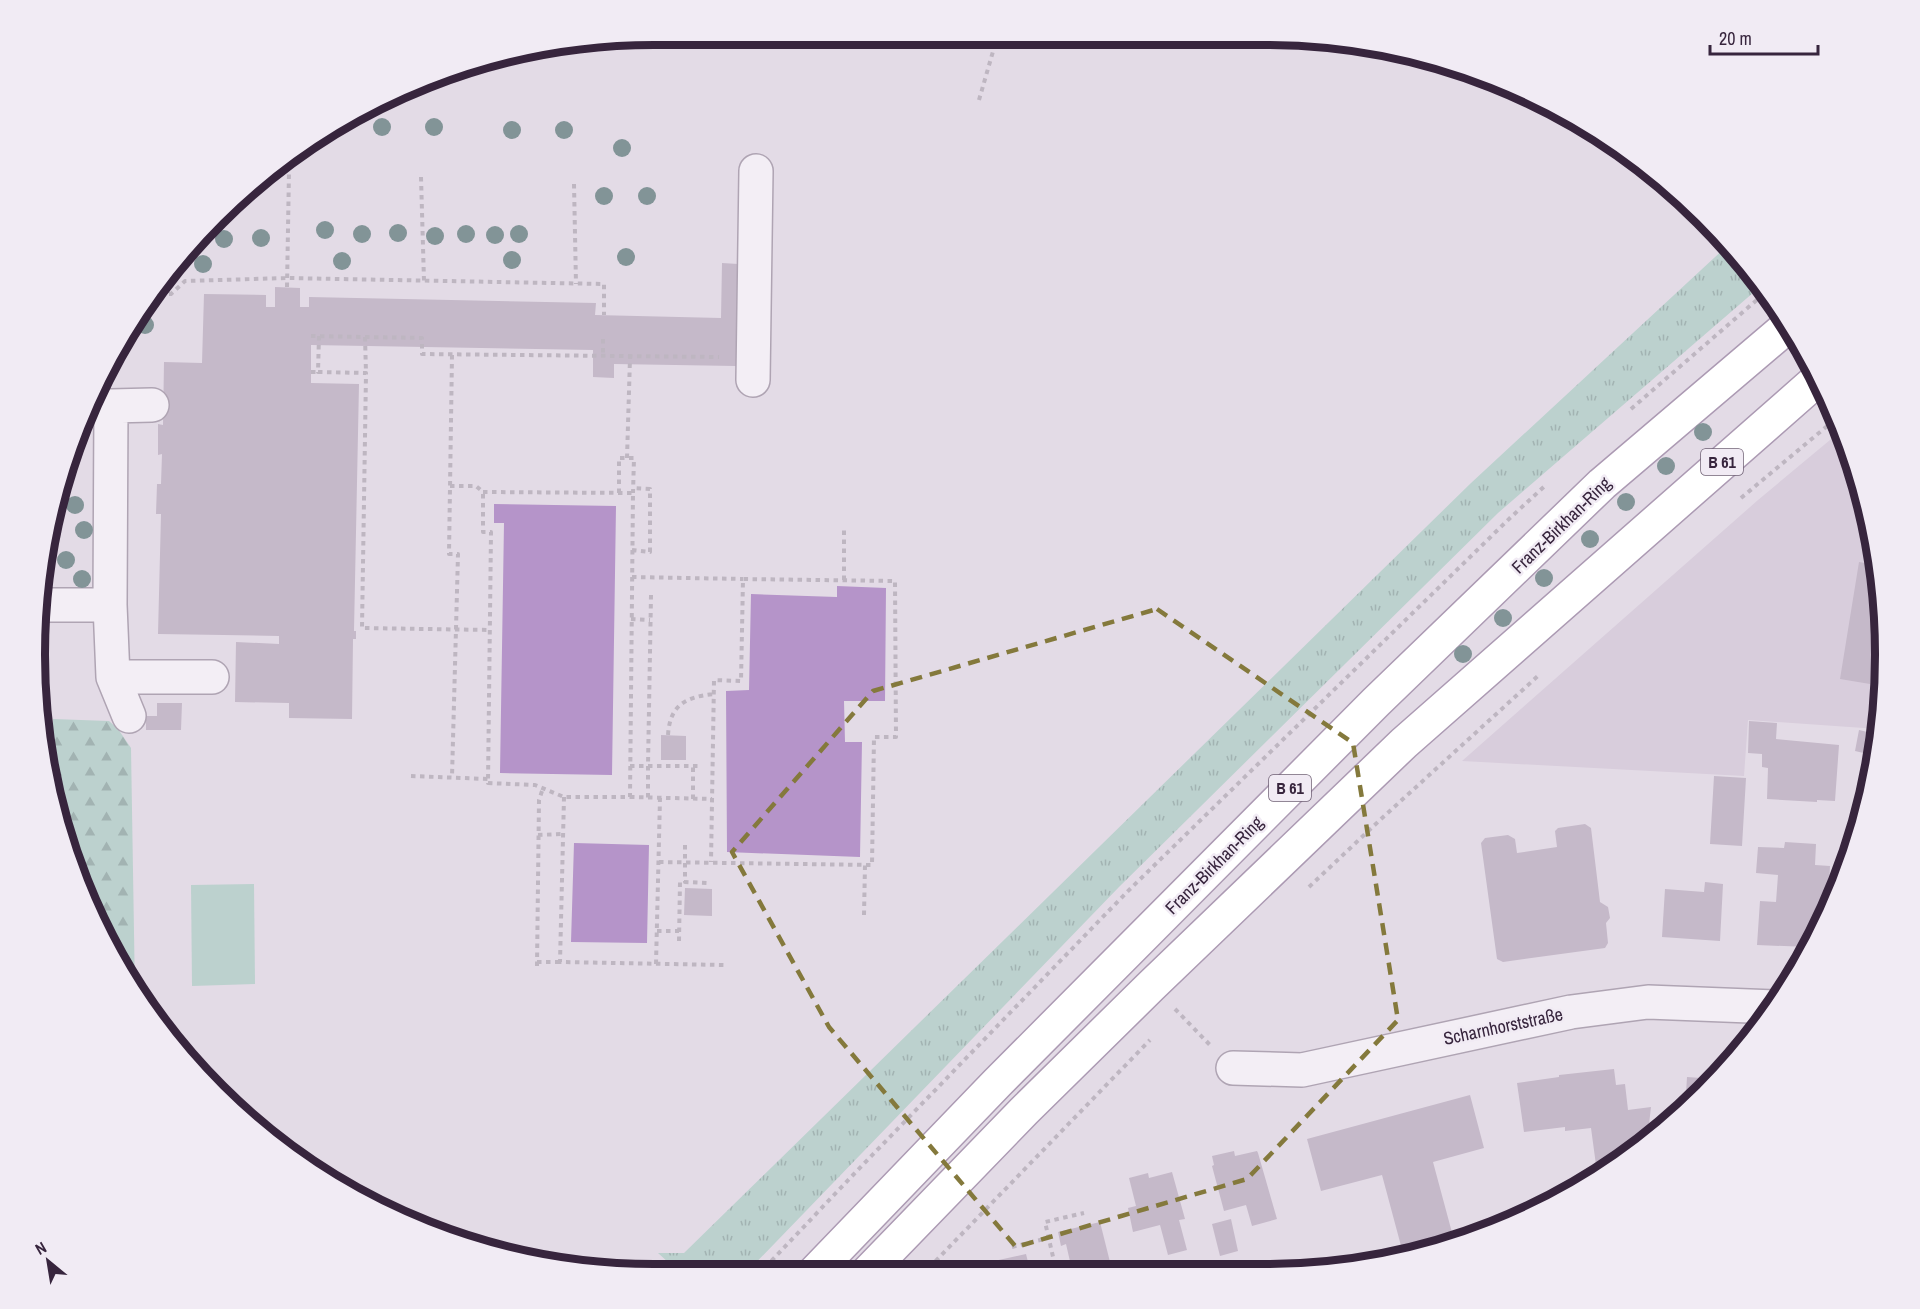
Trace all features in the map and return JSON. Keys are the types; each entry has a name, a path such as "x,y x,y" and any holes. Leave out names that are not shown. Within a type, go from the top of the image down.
{"main road":[{"name":"Franz-Birkhan-Ring","path":"824,1264 997,1083 1376,702 1602,484 1781,331"},
{"name":"B 61","path":"877,1264 1024,1111 1404,743 1812,385"}],"street":[{"path":"753,368 756,171"},
{"path":"129,716 113,677 110,605 111,406 152,405"},
{"path":"47,605 110,605"},
{"path":"113,677 212,677"},
{"name":"Scharnhorststraße","path":"1233,1068 1302,1070 1571,1012 1648,1002 1763,1007"}],"path":[{"path":"979,100 995,45"},
{"path":"287,287 289,171"},
{"path":"421,177 424,281"},
{"path":"574,184 576,284"},
{"path":"163,294 171,294 185,281 288,279 604,284 604,315"},
{"path":"312,336 422,338 422,354 630,357 753,368"},
{"path":"318,372 319,336"},
{"path":"365,337 362,628 490,630"},
{"path":"603,339 603,357"},
{"path":"452,355 449,554 458,555 452,777"},
{"path":"627,458 630,357"},
{"path":"311,372 366,373"},
{"path":"1732,504 1830,424"},
{"path":"618,493 619,458 633,458 630,797"},
{"path":"450,486 476,486 483,492 633,494"},
{"path":"632,550 650,552 650,489 633,488"},
{"path":"357,490 364,490"},
{"path":"483,492 483,532 491,532 488,783 535,784 564,797 712,799"},
{"path":"844,527 844,580"},
{"path":"632,577 895,581 896,737 874,737 872,865 659,862"},
{"path":"711,862 714,680 741,681 743,579"},
{"path":"648,798 651,594"},
{"path":"632,620 650,620"},
{"path":"1305,891 1547,668"},
{"path":"668,735 673,712 680,704 704,695 714,694"},
{"path":"668,760 668,766"},
{"path":"630,766 695,766 693,799"},
{"path":"411,776 488,779"},
{"path":"543,788 538,800 537,964 560,962 725,966"},
{"path":"560,962 564,797"},
{"path":"656,964 660,798"},
{"path":"538,835 562,834"},
{"path":"685,845 685,882"},
{"path":"864,915 865,865"},
{"path":"679,941 680,882 707,883"},
{"path":"657,931 679,931"},
{"path":"1151,986 1233,1068"},
{"path":"1178,1012 1186,1004"},
{"path":"934,1264 1153,1037"},
{"path":"1054,1264 1045,1222 1084,1213"},
{"path":"1012,1247 1048,1238"}],"highlighted area":[{"path":"1157,609 1353,743 1398,1020 1247,1179 1016,1247 829,1027 732,852 873,691"}],"shaded area":[{"path":"1835,436 1854,497 1870,575 1875,654 1871,728 1748,720 1744,776 1462,761 1758,500"},
{"path":"494,504 616,506 612,775 500,773 504,523 494,523"},
{"path":"837,586 886,588 885,701 844,701 845,742 862,742 860,857 727,852 726,691 749,690 751,594 837,597"},
{"path":"574,843 649,845 647,943 571,942"}],"green space":[{"path":"1722,251 1749,283 1755,291 1498,513 1119,887 755,1264 670,1264 658,1253 684,1253 1471,483"},
{"path":"53,719 109,721 118,729 131,748 135,971 108,924 77,850 66,812 53,748"},
{"path":"254,884 255,984 192,986 191,885"}],"building":[{"path":"722,263 738,264 736,366 614,364 614,378 593,377 593,350 311,345 311,383 359,384 354,631 356,631 356,639 353,639 352,719 289,718 289,703 235,702 236,642 279,644 279,636 158,634 161,514 156,514 157,484 161,484 162,454 158,455 158,424 163,425 164,362 202,363 204,294 266,295 266,307 275,307 275,287 300,288 300,307 309,307 309,297 596,303 595,315 721,318"},
{"path":"1859,562 1868,563 1874,615 1874,685 1840,679"},
{"path":"157,703 182,703 181,730 146,730 146,716 157,716"},
{"path":"1749,721 1777,723 1776,739 1839,745 1835,801 1767,799 1768,768 1762,767 1762,754 1748,753"},
{"path":"1859,730 1870,733 1866,754 1855,751"},
{"path":"661,735 686,736 686,760 661,760"},
{"path":"1714,776 1746,778 1742,846 1710,844"},
{"path":"1585,824 1591,828 1600,902 1608,907 1610,918 1606,923 1608,943 1605,948 1503,962 1497,959 1481,843 1485,838 1508,835 1515,839 1517,853 1557,847 1555,831 1558,828"},
{"path":"1785,842 1816,844 1815,865 1830,866 1829,888 1800,947 1757,945 1760,901 1776,902 1778,875 1756,873 1758,847 1784,848"},
{"path":"1705,882 1723,884 1720,941 1662,937 1665,889 1704,892"},
{"path":"685,888 712,889 712,916 684,915"},
{"path":"1614,1069 1616,1085 1625,1084 1628,1110 1651,1107 1649,1128 1596,1165 1591,1128 1565,1131 1565,1127 1524,1132 1517,1083 1559,1077 1559,1075"},
{"path":"1687,1077 1703,1078 1696,1085 1686,1095"},
{"path":"1470,1095 1484,1148 1433,1162 1453,1234 1402,1248 1382,1175 1321,1191 1307,1139"},
{"path":"1234,1151 1235,1156 1257,1151 1277,1219 1252,1226 1246,1205 1224,1211 1212,1166 1214,1165 1212,1156"},
{"path":"1172,1172 1185,1219 1179,1220 1187,1250 1168,1255 1160,1225 1133,1232 1128,1208 1136,1206 1129,1178 1148,1173 1149,1178"},
{"path":"1231,1219 1238,1251 1220,1256 1212,1224"},
{"path":"1100,1222 1110,1264 1071,1264 1066,1244 1061,1246 1058,1232"},
{"path":"1026,1254 1028,1264 985,1264"}]}
